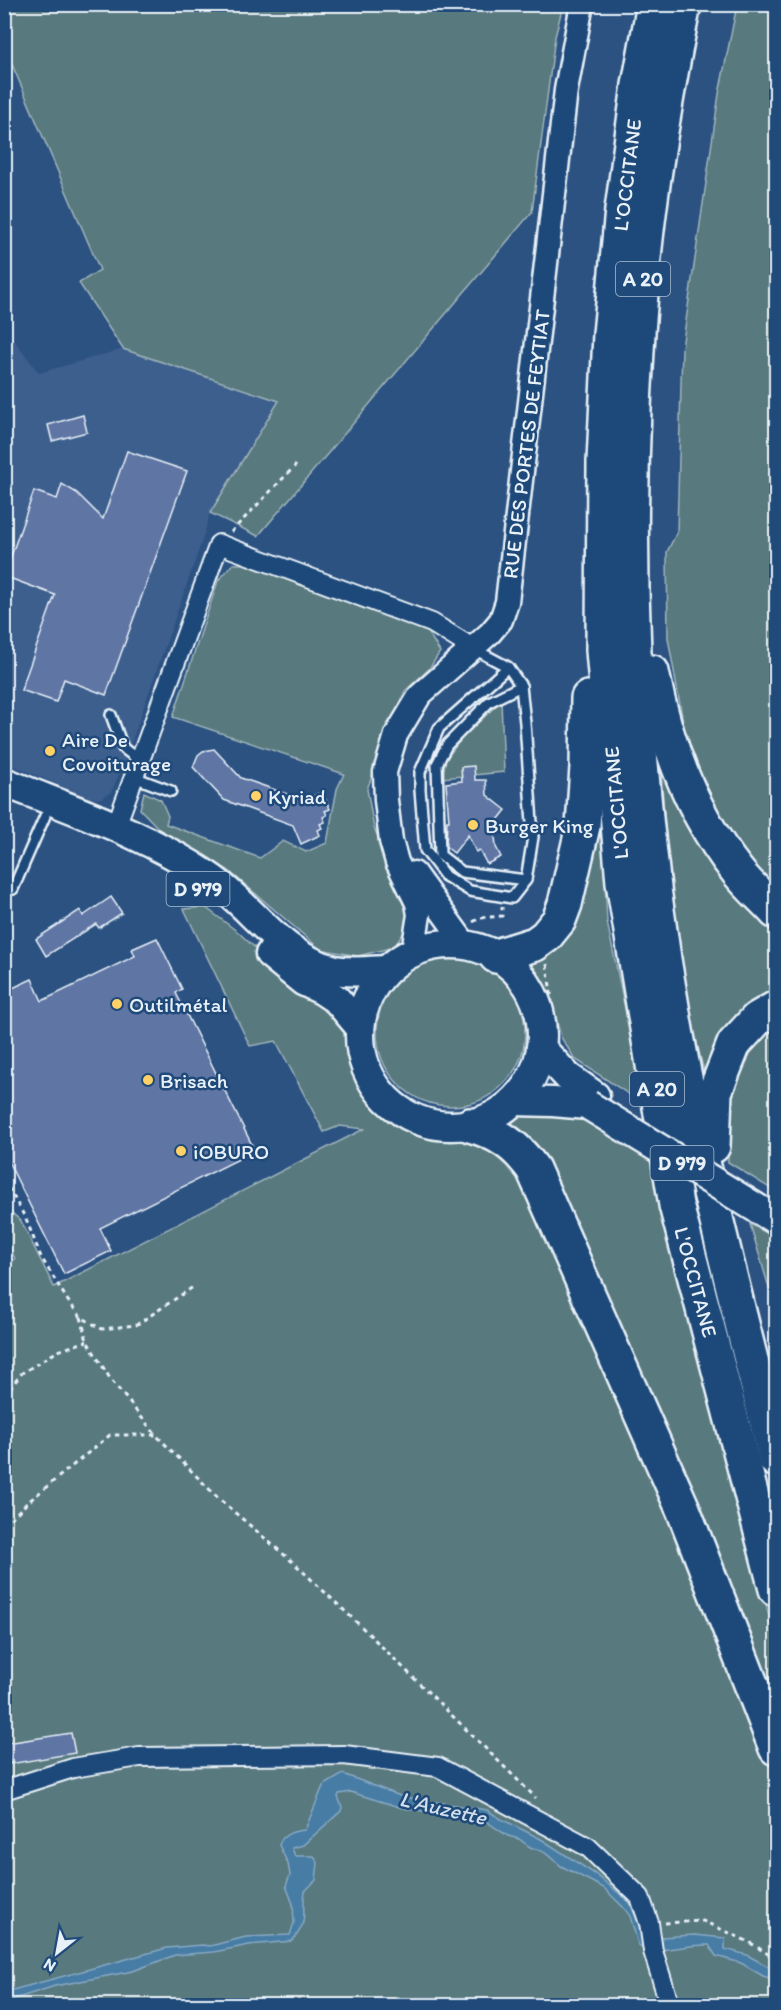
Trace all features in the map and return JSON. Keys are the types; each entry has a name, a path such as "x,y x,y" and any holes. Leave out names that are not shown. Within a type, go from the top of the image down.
{"highway":[{"name":"L'OCCITANE","path":"654,4 639,85 623,198 610,334 604,462 603,650 623,882 676,1205 777,1589"},
{"name":"L'OCCITANE","path":"684,4 657,159 643,267 635,413 631,556 637,707 656,895 681,1054 718,1223 777,1460"},
{"path":"631,556 644,590 651,666 659,711 682,776 704,823 739,873 777,912"},
{"path":"480,943 538,941 546,936 559,920 562,912 583,826 587,767 589,602 602,579"},
{"path":"718,1223 712,1139 715,1092 734,1044 757,1019 777,1008"},
{"path":"470,1125 488,1130 507,1142 522,1153 533,1169 683,1509 777,1749"}],"main road":[{"name":"D 979","path":"4,782 116,826 209,877 298,956 337,970 386,970"},
{"name":"D 979","path":"4,799 152,862 188,882 215,902 285,968 337,1000 359,1026"},
{"path":"480,943 518,972 533,995 549,1044 532,1077 514,1101 501,1112 470,1125 442,1126 414,1119 390,1103 371,1081 361,1055 359,1026 368,996 386,970 413,951 439,944 480,943"},
{"name":"D 979","path":"549,1044 568,1077 592,1101 777,1220"},
{"name":"D 979","path":"514,1101 592,1101 777,1204"}],"street":[{"name":"RUE DES PORTES DE FEYTIAT","path":"413,951 419,915 417,903 397,862 391,841 385,772 396,735 420,695 490,633 501,620 507,602 566,90 582,4"},
{"path":"116,826 219,544 432,623 474,649"},
{"name":"RUE DES PORTES DE FEYTIAT","path":"391,841 480,943"},
{"path":"4,1790 73,1768 139,1757 344,1755 438,1767 588,1847 640,1897 650,1924 653,1951 670,2006"}],"lane":[{"path":"474,649 508,667 521,686 533,837 526,880 512,898 470,891 446,876 425,850 420,790 420,771 439,728 508,667"},
{"path":"521,686 489,702 447,745 437,764 440,855 462,872 526,880"},
{"path":"111,715 123,748 136,769 171,791"},
{"path":"13,889 45,816"}],"path":[{"path":"219,544 296,465"},
{"path":"480,943 470,924 480,918 502,916 502,904 505,897"},
{"path":"538,941 546,961 549,1044"},
{"path":"4,1180 26,1219 41,1257 68,1301 81,1317 102,1329 136,1325 193,1287"},
{"path":"81,1317 87,1341 111,1380 156,1435 219,1499 295,1563 536,1799"},
{"path":"4,1396 22,1373 58,1351 87,1341"},
{"path":"4,1525 28,1502 110,1435 156,1435"},
{"path":"650,1924 703,1922 749,1942 777,1959"}],"shaded area":[{"path":"4,327 39,373 123,349 279,401 210,513 123,766 111,792 102,798 92,799 5,762"}],"green space":[{"path":"4,5 563,5 555,37 532,212 258,536 210,513 279,401 123,349 79,283 100,270 5,48"},
{"path":"737,5 776,5 776,890 760,875 711,806 689,755 668,638 667,552 677,532 682,348 719,94"},
{"path":"233,564 252,564 424,625 440,652 429,669 405,691 367,789 374,828 408,904 407,928 394,947 358,956 320,949 228,870 160,830 140,809 144,792 161,800 168,816 166,824 260,858 283,841 306,852 327,843 337,789 344,774 173,717 218,581"},
{"path":"501,701 504,772 442,778 446,759 462,738"},
{"path":"659,743 776,922 776,992 708,1087 674,952"},
{"path":"599,768 607,922 645,1105 575,1059 562,1039 547,991 520,957 546,948"},
{"path":"205,907 238,932 283,974 347,1022 349,1042 356,1066 369,1096 404,1128 460,1136 518,1157 685,1543 776,1767 776,2005 5,2005 4,1268 15,1259 5,1235 5,1207 21,1221 54,1287 364,1129 340,1126 324,1132 276,1041 250,1046 184,909"},
{"path":"451,958 465,959 479,964 503,980 519,1004 524,1018 524,1046 519,1060 503,1084 479,1100 465,1105 451,1106 437,1105 423,1100 399,1084 383,1060 378,1046 377,1032 378,1018 383,1004 399,980 423,964 437,959"},
{"path":"776,1020 776,1192 728,1162 727,1100 741,1054"},
{"path":"540,1105 586,1115 653,1154 776,1644 776,1722 497,1124"},
{"path":"750,1224 776,1238 776,1311"}],"water":[{"name":"L'Auzette","path":"343,1774 403,1797 487,1810 541,1839 610,1886 628,1901 645,1938 694,1935 725,1938 725,1949 747,1955 776,1969 776,1980 763,1976 741,1963 716,1956 709,1945 642,1948 638,1944 630,1916 604,1888 561,1866 544,1852 508,1836 481,1818 467,1814 442,1814 402,1808 351,1792 339,1794 341,1811 303,1845 292,1848 295,1856 314,1856 318,1863 316,1880 305,1891 301,1928 292,1941 175,1955 133,1971 55,1986 5,2002 5,1992 167,1948 210,1946 246,1937 290,1935 294,1923 293,1904 286,1886 290,1875 288,1864 279,1845 286,1835 305,1830 323,1786"}],"building":[{"path":"83,415 87,432 52,441 48,425"},
{"path":"127,451 187,471 106,695 64,679 56,702 21,690 55,595 4,576 34,491 57,499 62,484 77,493 103,519"},
{"name":"Kyriad","path":"214,749 241,778 304,800 322,792 330,809 325,811 327,815 323,817 325,822 320,824 322,828 318,830 320,835 301,844 293,825 224,800 193,767 198,755 203,751"},
{"path":"474,766 475,780 486,780 487,795 506,810 494,825 496,847 501,857 487,864 479,850 476,852 468,835 454,853 446,847 447,821 449,821 446,783 462,781 461,767"},
{"path":"111,897 122,913 99,928 96,924 46,956 36,939 80,910 83,916"},
{"path":"157,938 182,989 176,993 255,1151 100,1228 111,1251 64,1274 4,1153 4,992 32,979 42,1001 135,956 132,949"},
{"path":"71,1733 75,1753 10,1764 7,1743"}],"place":[{"name":"Aire De Covoiturage","path":"50,751"},
{"name":"Kyriad","path":"256,796"},
{"name":"Burger King","path":"473,825"},
{"name":"Outilmétal","path":"117,1004"},
{"name":"Brisach","path":"148,1080"},
{"name":"iOBURO","path":"181,1151"}]}
